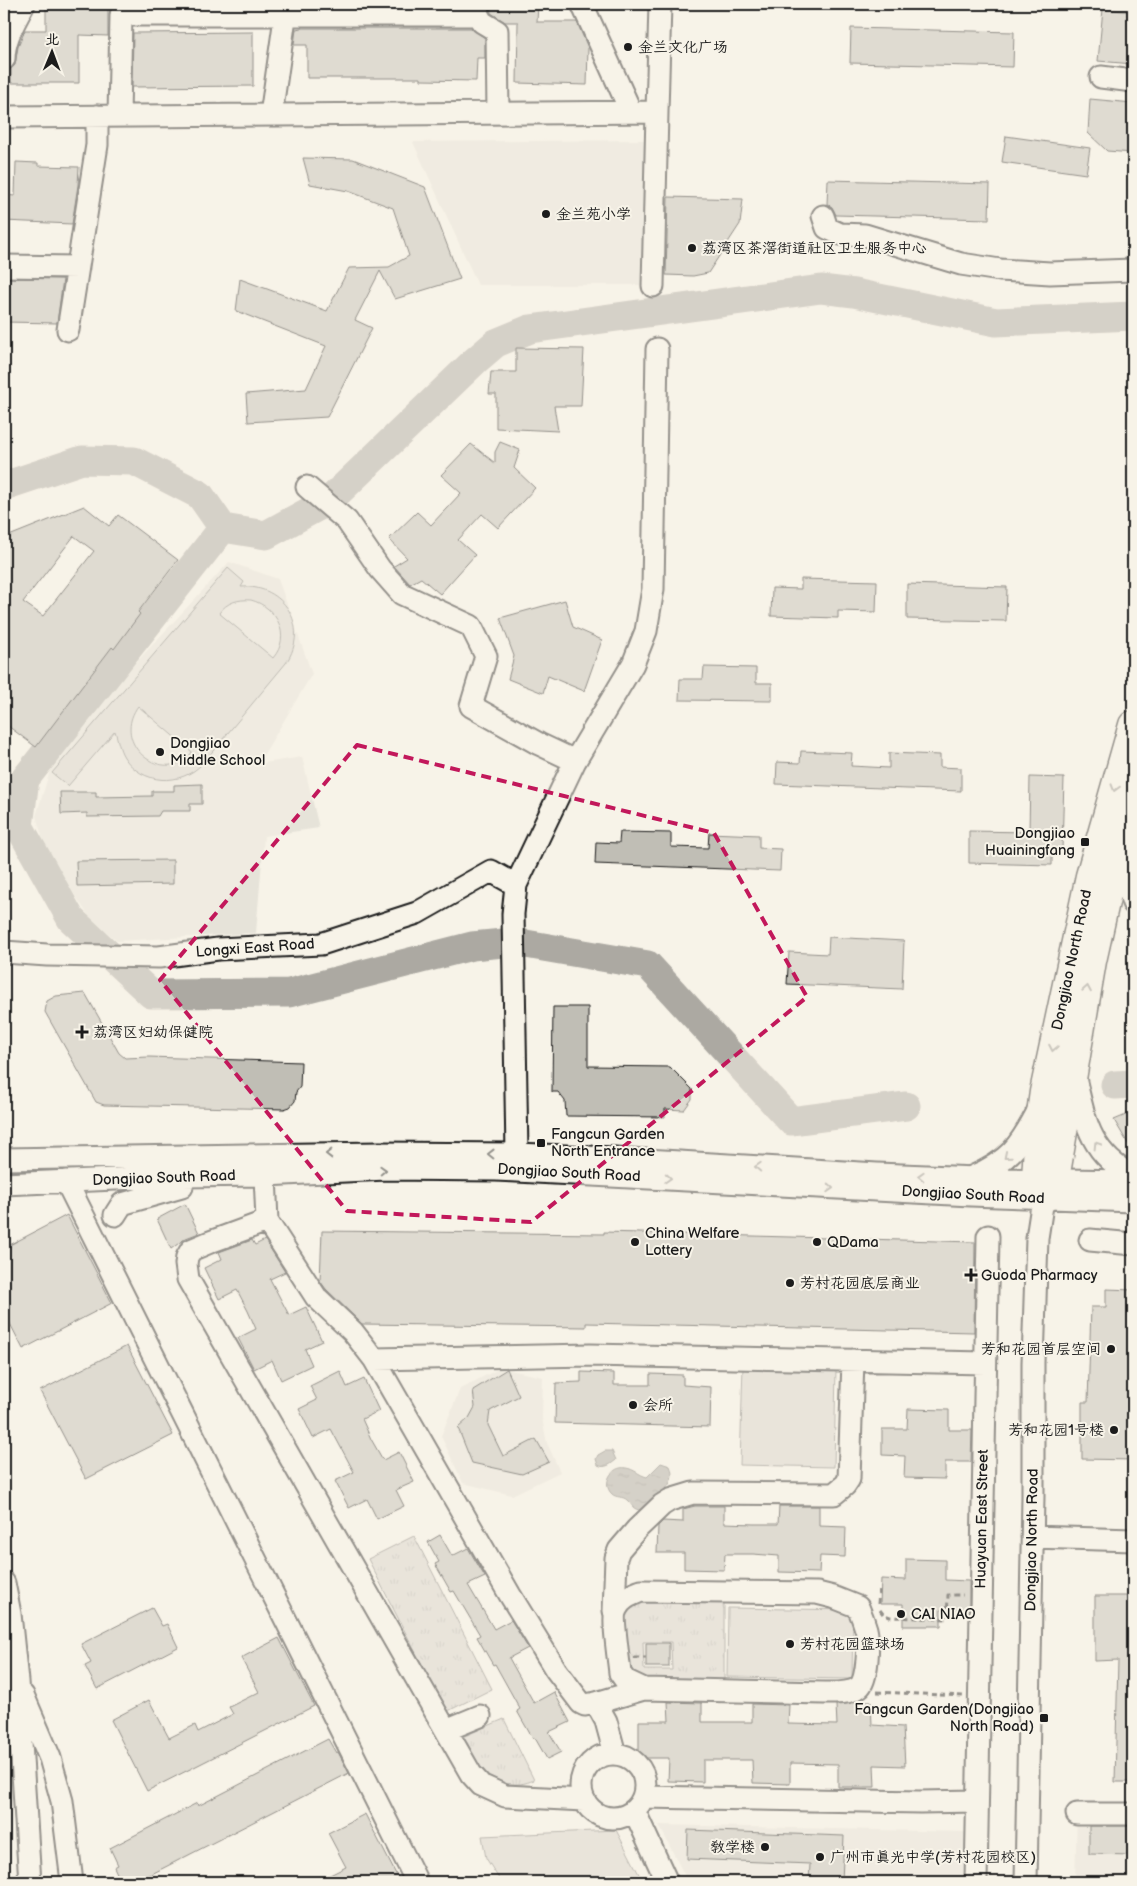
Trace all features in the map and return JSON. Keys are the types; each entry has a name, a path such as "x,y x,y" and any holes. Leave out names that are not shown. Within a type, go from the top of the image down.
{"main road":[{"name":"Dongjiao North Road","path":"1045,1186 1038,1128 1056,1032 1090,876 1133,725"},
{"name":"Dongjiao North Road","path":"1045,1186 1073,1072 1092,961 1133,791"}],"street":[{"path":"4,59 4,49 11,29 24,4"},
{"path":"582,4 631,112"},
{"path":"653,286 660,4"},
{"path":"119,116 121,15 153,9 478,10 482,22 497,31 498,113"},
{"path":"271,115 286,9"},
{"path":"1101,77 1133,81"},
{"path":"4,117 657,112"},
{"path":"68,330 97,145 96,116"},
{"path":"823,216 827,228 840,234 865,235 961,264 1000,270 1050,273 1133,270"},
{"path":"4,266 78,267"},
{"path":"517,1154 515,983 512,914 516,885 575,761 633,664 646,631 653,589 657,349"},
{"path":"307,487 346,521 380,569 402,594 471,626 486,656 471,706 539,744 575,761"},
{"path":"1117,853 1133,903"},
{"name":"Longxi East Road","path":"4,952 48,955 160,957 218,949 321,944 417,913 491,871 516,885"},
{"path":"1073,1072 1089,1129 1096,1145 1106,1158 1119,1169 1133,1176"},
{"path":"969,1178 1009,1156 1024,1138 1043,1101"},
{"name":"Dongjiao South Road","path":"4,1159 379,1153 517,1154 969,1178 1045,1186 1133,1201"},
{"name":"Dongjiao South Road","path":"4,1184 386,1169 496,1170 1045,1186 1133,1181"},
{"path":"265,1175 268,1221 316,1297 353,1332 374,1359 510,1594 556,1670 577,1700 585,1705 644,1689 849,1692 860,1686 864,1677 867,1631 858,1607 833,1597 817,1593 641,1591 626,1598 614,1611"},
{"path":"115,1215 122,1204 182,1187 182,1176"},
{"path":"66,1181 417,1882"},
{"name":"Dongjiao North Road","path":"1026,1882 1033,1363 1037,1238 1045,1186"},
{"path":"268,1221 191,1250 187,1256 186,1264 188,1279 471,1774 481,1785 505,1796 584,1800"},
{"name":"Huayuan East Street","path":"976,1882 988,1236"},
{"path":"1090,1240 1133,1244"},
{"path":"374,1359 590,1355 985,1363"},
{"path":"644,1689 625,1680 620,1673 614,1611 616,1558 619,1550 662,1505 670,1500 693,1493 834,1494 846,1485 849,1479 853,1360"},
{"path":"1032,1537 1133,1540"},
{"path":"4,1583 10,1614 17,1681 30,1882"},
{"path":"17,1681 50,1758 62,1801 72,1882"},
{"path":"596,1703 606,1721 615,1754"},
{"path":"446,1730 480,1716"},
{"path":"615,1754 629,1758 640,1768 644,1777 645,1787 639,1804 626,1816 616,1818 597,1814 584,1800 581,1790 586,1768 594,1760 604,1755 615,1754"},
{"path":"639,1804 735,1791 910,1802 977,1801"},
{"path":"639,1804 667,1882"},
{"path":"1077,1814 1133,1814"}],"path":[{"path":"878,1590 880,1610 882,1614 890,1617 947,1619 948,1595 980,1595"},
{"path":"860,1686 868,1692 979,1697"}],"highlighted area":[{"path":"357,745 714,833 807,997 531,1222 347,1211 160,980"}],"shaded area":[{"name":"金兰苑小学","path":"646,140 648,285 478,285 413,142"},
{"name":"Dongjiao Middle School","path":"229,562 278,579 312,674 258,764 302,757 319,828 264,836 256,933 117,941 91,919 48,856 36,816 57,748"},
{"path":"500,1368 543,1377 542,1418 547,1443 560,1472 512,1495 463,1483 441,1436 460,1389"},
{"path":"1077,1814 1133,1816 1133,1882 1075,1882"},
{"name":"广州市真光中学(芳村花园校区)","path":"659,1825 966,1832 965,1882 688,1882"}],"green space":[{"path":"228,568 244,582 241,587 256,588 269,592 289,610 294,622 295,635 293,649 286,663 203,763 194,771 184,776 162,780 151,778 141,773 124,757 115,731 68,786 52,773","holes":["251,600 268,609 279,623 281,641 279,649 273,658 219,613 233,602","138,706 192,752 181,762 169,765 156,763 145,757 136,747 131,735 131,721"]},
{"path":"743,1366 836,1368 834,1467 740,1465"},
{"path":"414,1536 492,1689 446,1712 368,1559"},
{"path":"724,1595 724,1684 670,1683 626,1676 620,1612 631,1600","holes":["643,1642 671,1642 672,1670 644,1670"]},
{"name":"芳村花园篮球场","path":"728,1608 853,1610 852,1679 727,1677"},
{"path":"504,1719 534,1780 521,1784 507,1784 489,1777 483,1773 460,1738"},
{"path":"616,1830 643,1882 501,1882 486,1858 482,1836"}],"water":[{"path":"605,1451 612,1451 616,1460 608,1466 598,1465 596,1459 598,1455"},
{"path":"661,1463 670,1466 671,1479 659,1497 642,1510 634,1508 625,1499 612,1494 609,1490 608,1481 616,1469 629,1469 647,1477"}],"building":[{"path":"46,4 108,4 108,36 79,35 79,83 11,83 11,69 15,65 18,47 25,30 46,30"},
{"path":"490,4 538,4 537,22 577,22 588,48 587,85 517,83 518,22 505,22 491,13"},
{"path":"1103,9 1133,12 1133,64 1098,61"},
{"path":"471,28 485,38 485,58 477,58 476,81 421,80 421,78 307,78 307,45 294,45 296,29"},
{"path":"851,28 1014,32 1013,67 850,63"},
{"path":"253,32 253,86 132,87 133,33"},
{"path":"1090,99 1133,103 1133,153 1107,151 1088,133"},
{"path":"1006,136 1090,148 1086,174 1002,162"},
{"path":"303,158 353,159 425,187 460,279 395,299 380,271 355,320 372,328 327,417 248,422 246,394 306,389 326,346 236,311 240,279 327,311 349,268 389,267 409,256 393,208 348,191 310,184"},
{"path":"16,162 38,163 38,166 79,167 72,224 4,221 4,195 15,196"},
{"path":"828,180 990,184 989,219 836,215 832,207 827,204"},
{"name":"荔湾区茶滘街道社区卫生服务中心","path":"668,197 743,199 740,224 708,273 693,276 666,275"},
{"path":"4,278 63,279 57,323 4,322"},
{"path":"516,348 584,349 581,406 554,406 558,431 496,428 496,394 489,394 491,372 516,372"},
{"path":"500,442 520,450 514,468 535,488 498,528 482,514 458,540 475,555 440,594 421,578 410,584 394,566 407,558 389,539 417,512 431,525 461,493 441,475 471,444 495,463 495,452"},
{"path":"84,506 109,526 118,515 178,560 138,612 140,614 114,649 112,647 36,747 4,723 4,538","holes":["74,536 94,551 43,616 23,602"]},
{"path":"801,579 877,581 876,612 838,611 838,618 771,616 772,588 801,589"},
{"path":"907,584 1007,587 1006,621 907,619"},
{"path":"565,600 573,627 602,640 584,691 548,676 543,693 508,679 514,656 500,618"},
{"path":"704,667 756,668 756,683 772,683 772,701 679,700 680,679 703,679"},
{"path":"801,751 852,753 851,766 889,768 889,753 940,755 940,767 961,768 961,791 776,784 777,762 800,763"},
{"path":"1030,777 1064,778 1062,850 1052,850 1052,865 969,863 969,831 1029,832"},
{"path":"202,784 202,804 190,804 190,811 161,811 158,816 87,817 87,813 61,814 60,792 96,792 96,797 152,796 152,791 174,791 174,785"},
{"path":"620,832 671,833 671,847 708,848 709,833 759,835 759,848 781,849 780,871 595,864 596,842 619,843"},
{"path":"173,860 173,884 77,886 76,861"},
{"path":"829,937 904,941 902,989 787,984 789,952 828,954"},
{"name":"荔湾区妇幼保健院","path":"85,993 119,1053 125,1058 149,1057 301,1062 300,1087 296,1092 295,1101 290,1107 284,1109 104,1105 96,1102 45,1012 47,1001 56,996"},
{"path":"553,1007 588,1007 588,1066 670,1067 692,1089 692,1099 684,1110 665,1109 665,1117 566,1116 565,1101 558,1092 552,1092"},
{"path":"1133,1112 1133,1152 1114,1120"},
{"path":"185,1204 199,1233 186,1238 171,1249 157,1219"},
{"path":"67,1215 112,1303 23,1349 4,1312 4,1248"},
{"path":"322,1231 604,1234 604,1232 975,1242 974,1332 586,1323 586,1327 362,1324 320,1281"},
{"path":"252,1240 255,1245 265,1240 285,1272 270,1279 289,1315 306,1307 322,1341 305,1349 312,1365 281,1380 272,1360 254,1369 238,1338 256,1329 248,1311 237,1290 219,1299 204,1268 222,1259 219,1252"},
{"path":"1106,1289 1133,1290 1133,1460 1082,1459 1082,1402 1088,1402 1091,1307 1106,1307"},
{"path":"127,1346 173,1435 86,1479 40,1391"},
{"path":"507,1369 519,1396 490,1411 488,1425 503,1456 536,1439 549,1462 522,1474 472,1463 458,1428 469,1418 475,1407 473,1390"},
{"path":"340,1371 347,1387 364,1379 379,1411 362,1419 371,1439 383,1460 399,1452 414,1482 396,1490 404,1506 377,1519 367,1499 349,1508 335,1481 354,1472 331,1429 313,1438 299,1409 317,1400 310,1386"},
{"name":"会所","path":"581,1372 614,1373 614,1385 650,1385 650,1374 683,1375 683,1385 711,1387 710,1427 555,1423 556,1383 581,1382"},
{"path":"908,1409 949,1410 949,1430 972,1430 971,1462 945,1462 945,1479 904,1478 905,1456 882,1455 882,1429 907,1429"},
{"path":"695,1506 724,1506 724,1523 778,1524 779,1506 819,1506 819,1526 846,1527 845,1557 820,1556 819,1573 779,1572 779,1556 753,1554 725,1554 724,1570 684,1569 684,1553 657,1553 658,1526 663,1521 683,1522 683,1509"},
{"path":"440,1535 452,1556 468,1548 485,1577 468,1585 494,1629 511,1620 528,1648 509,1658 534,1703 554,1692 570,1722 549,1732 561,1752 547,1759 535,1738 533,1739 517,1711 520,1709 495,1664 493,1665 477,1637 480,1635 454,1591 451,1592 435,1564 439,1562 428,1542"},
{"path":"906,1559 945,1560 945,1580 969,1581 969,1610 941,1610 941,1626 903,1626 903,1604 880,1604 881,1579 906,1580"},
{"path":"1095,1596 1133,1596 1133,1782 1115,1782 1118,1660 1095,1661"},
{"path":"152,1608 162,1626 167,1624 178,1647 97,1689 85,1666 91,1663 81,1644"},
{"path":"279,1638 314,1706 147,1791 111,1720 149,1700 169,1738 195,1725 198,1732 233,1714 229,1707 259,1692 241,1658"},
{"path":"646,1643 669,1643 669,1667 646,1667"},
{"path":"871,1701 872,1725 903,1727 905,1766 874,1765 875,1787 838,1787 838,1764 790,1763 790,1784 753,1783 752,1760 703,1760 703,1782 668,1781 669,1758 639,1758 639,1721 669,1721 668,1702 702,1703 702,1722 752,1722 752,1704 789,1705 788,1724 837,1725 836,1705"},
{"path":"328,1739 336,1753 338,1752 349,1773 136,1882 121,1882 114,1867 118,1865 110,1848 197,1803 198,1806"},
{"path":"365,1814 400,1882 316,1882 346,1867 328,1833"},
{"path":"1089,1826 1133,1826 1133,1855 1089,1854"},
{"name":"教学楼","path":"688,1830 844,1836 842,1882 809,1882 810,1864 687,1859"}],"waterway":[{"path":"4,486 82,460 134,461 200,495 223,528 266,535 330,500 496,343 530,329 821,289 854,293 996,322 1133,316"},
{"path":"223,528 25,779 19,826 71,919 151,994 289,993 472,946 514,942 648,965 791,1121 906,1106"},
{"path":"1115,1085 1133,1084"}],"place":[{"name":"金兰文化广场","path":"628,47"},
{"name":"金兰苑小学","path":"546,214"},
{"name":"荔湾区茶滘街道社区卫生服务中心","path":"692,248"},
{"name":"Dongjiao Middle School","path":"160,752"},
{"name":"Dongjiao Huainingfang","path":"1085,842"},
{"name":"荔湾区妇幼保健院","path":"82,1032"},
{"name":"Fangcun Garden North Entrance","path":"541,1143"},
{"name":"China Welfare Lottery","path":"635,1242"},
{"name":"QDama","path":"817,1242"},
{"name":"Guoda Pharmacy","path":"971,1275"},
{"name":"芳村花园底层商业","path":"790,1283"},
{"name":"芳和花园首层空间","path":"1111,1349"},
{"name":"会所","path":"633,1405"},
{"name":"芳和花园1号楼","path":"1114,1430"},
{"name":"CAI NIAO","path":"901,1614"},
{"name":"芳村花园篮球场","path":"790,1644"},
{"name":"Fangcun Garden(Dongjiao North Road)","path":"1044,1718"},
{"name":"教学楼","path":"765,1847"},
{"name":"广州市真光中学(芳村花园校区)","path":"820,1857"}]}
